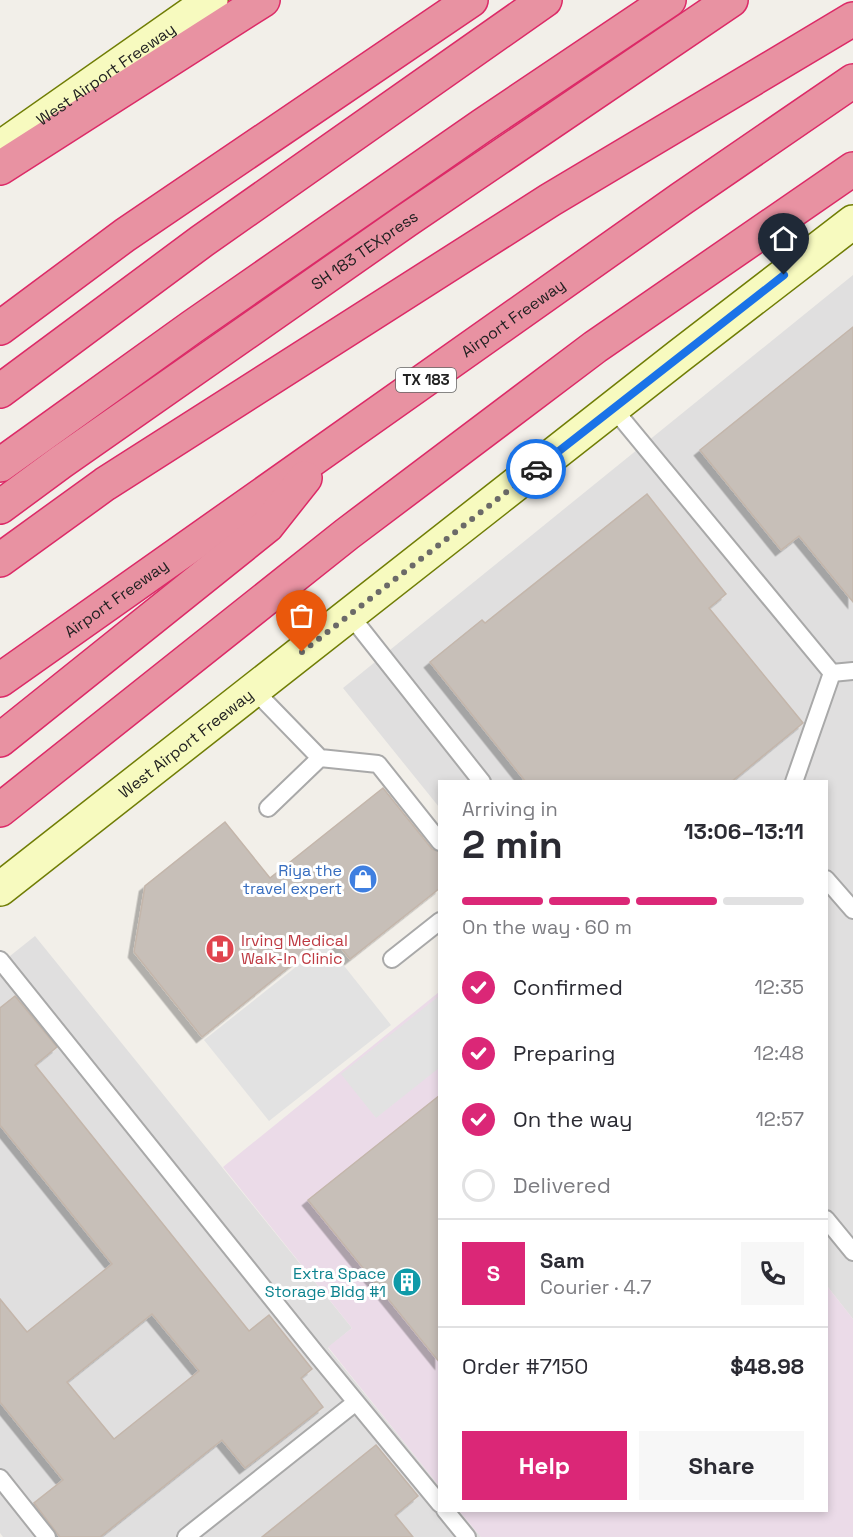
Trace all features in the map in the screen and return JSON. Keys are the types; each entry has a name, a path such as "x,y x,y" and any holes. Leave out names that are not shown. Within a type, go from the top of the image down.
{"highway":[{"path":"0,168 263,0"},
{"path":"0,328 125,235 471,0"},
{"path":"0,391 202,241 545,0"},
{"path":"0,465 192,327 669,0"},
{"name":"SH 183 TEXpress","path":"0,507 407,220 731,0"},
{"path":"0,560 105,484 540,206 853,19"},
{"name":"Airport Freeway","path":"0,680 681,199 853,81"},
{"path":"0,810 347,534 595,347 853,169"},
{"path":"0,740 267,526 327,450"}],"main road":[{"name":"West Airport Freeway","path":"0,148 211,0"},
{"name":"West Airport Freeway","path":"15,882 254,690 853,222"}],"lane":[{"path":"613,408 832,673"},
{"path":"350,615 480,780"},
{"path":"832,673 853,672"},
{"path":"795,780 832,673"},
{"path":"254,690 320,759 378,764 438,839"},
{"path":"268,808 320,759"},
{"path":"828,881 853,910"},
{"path":"392,960 438,923"},
{"path":"0,960 438,1502"},
{"path":"828,1221 853,1252"},
{"path":"186,1537 356,1402"},
{"path":"0,1478 47,1537"},
{"path":"447,1512 466,1537"}],"shaded area":[{"path":"853,275 853,1319 828,1287 828,780 438,780 438,806 343,688"},
{"path":"35,936 352,1328 328,1348 438,1485 438,1512 460,1512 481,1537 3,1537 0,1533 0,964"},
{"path":"326,943 391,1025 269,1121 204,1040"},
{"path":"438,993 438,1485 328,1347 352,1328 223,1167"},
{"path":"438,997 438,1069 376,1118 341,1074"},
{"path":"828,1287 853,1319 853,1537 481,1537 460,1512 828,1512"}],"building":[{"path":"853,327 853,602 799,536 781,550 700,450"},
{"path":"647,494 726,594 709,608 803,723 733,780 524,780 430,662 482,620 485,623"},
{"path":"383,788 432,849 438,851 438,890 350,959 330,934 202,1037 134,952 145,886 225,822 270,878"},
{"path":"15,996 57,1047 35,1065 249,1331 269,1315 312,1369 301,1378 323,1407 245,1468 222,1440 100,1537 60,1537 34,1503 63,1480 0,1402 0,1299 27,1332 112,1264 0,1125 0,1008","holes":["152,1314 199,1371 114,1439 67,1382"]},
{"name":"Extra Space Storage Bldg #1","path":"438,1097 438,1361 308,1200"},
{"path":"376,1445 418,1496 395,1515 413,1537 262,1537"}],"way so far":[{"path":"302,652 536,469"}],"place":[{"name":"Riya the travel expert","path":"363,879"},
{"name":"Irving Medical Walk-In Clinic","path":"220,949"},
{"name":"Extra Space Storage Bldg #1","path":"407,1282"}],"route":[{"path":"536,469 784,275"}]}
